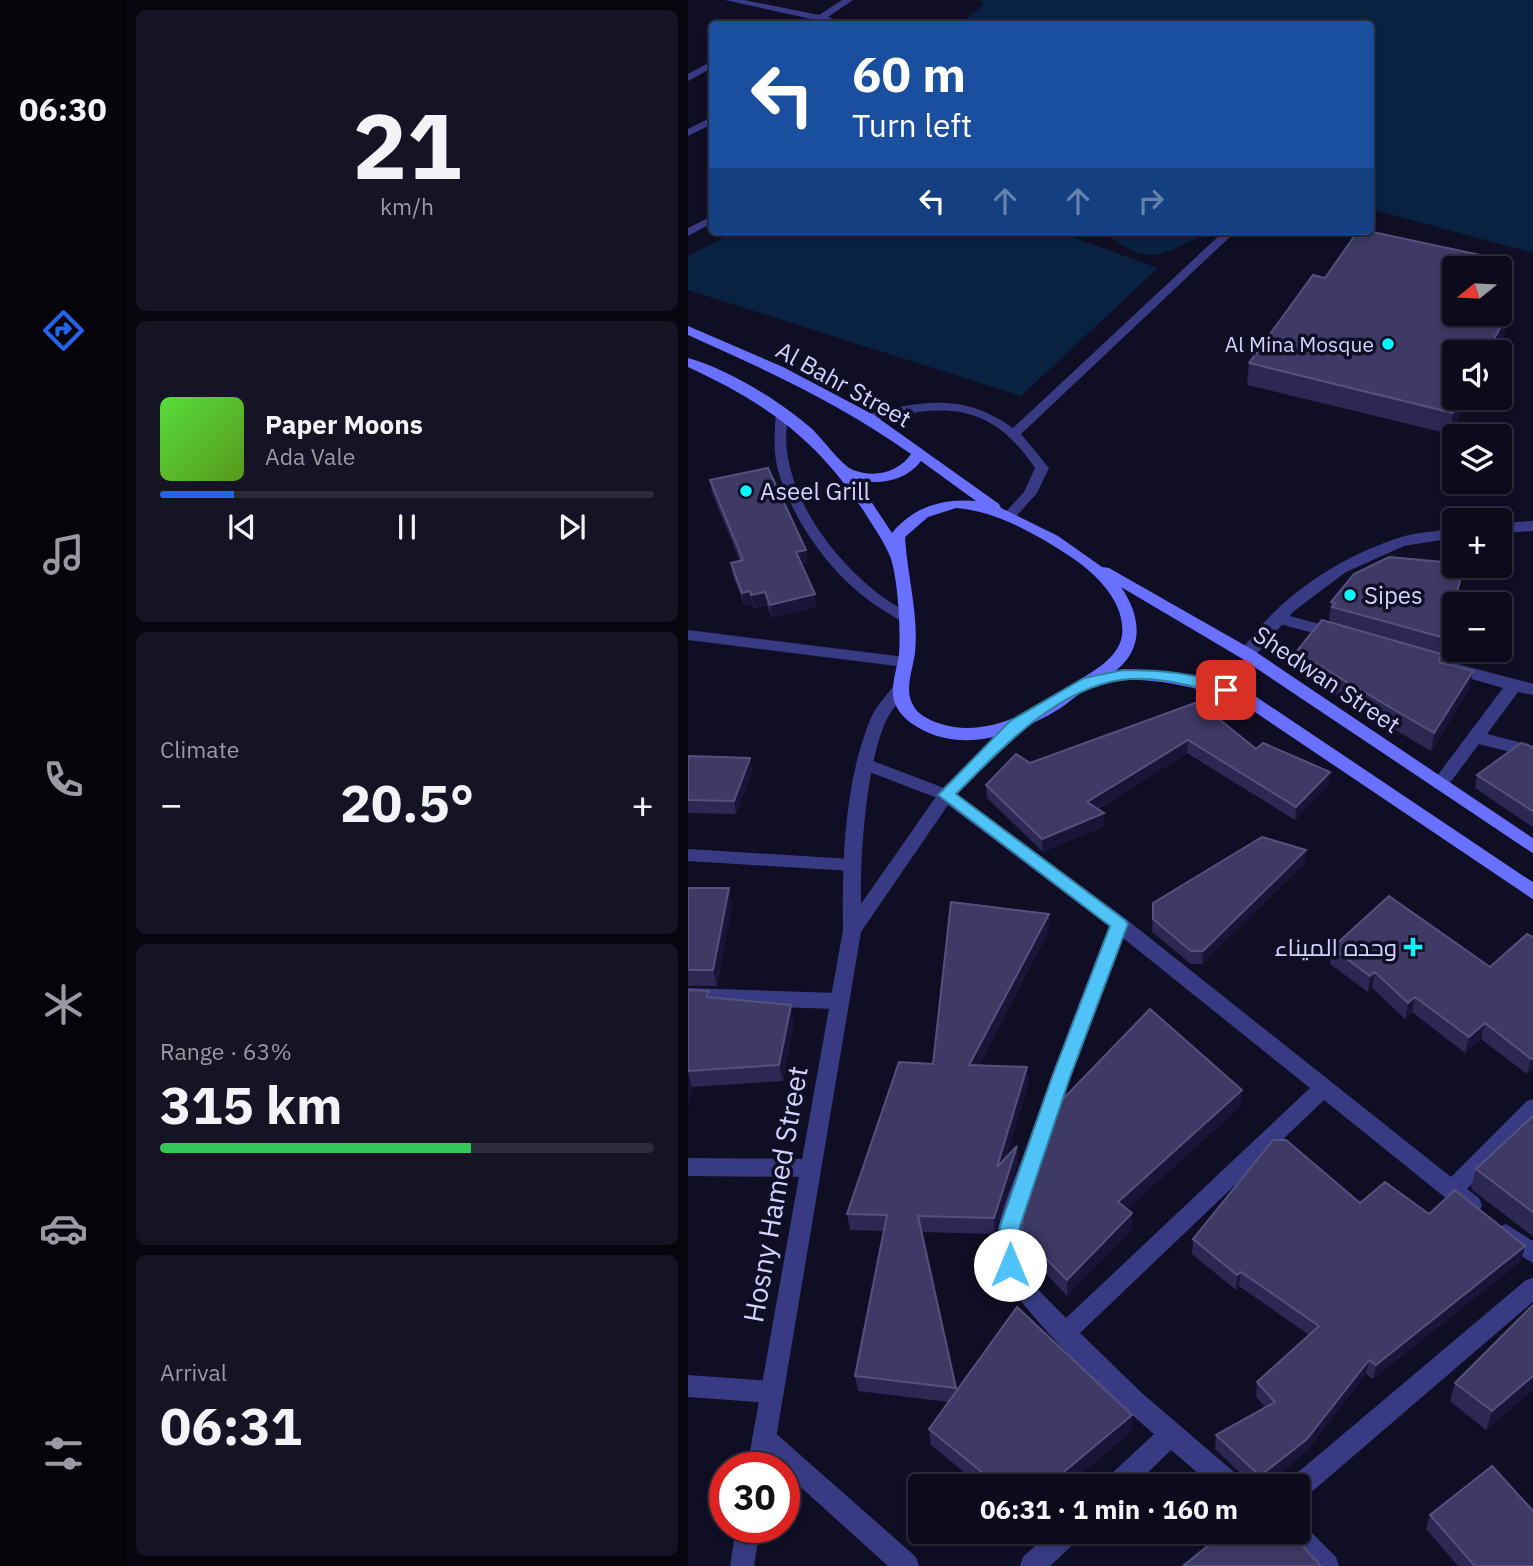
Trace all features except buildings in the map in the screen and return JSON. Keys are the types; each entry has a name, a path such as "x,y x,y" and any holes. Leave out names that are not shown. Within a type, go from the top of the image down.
{"main road":[{"name":"Al Bahr Street","path":"688,330 778,370 869,418 1007,516"},
{"path":"688,362 736,384 782,413 818,442 844,471 897,554"},
{"path":"844,471 860,478 899,474 913,465 919,453"},
{"path":"956,504 980,506 1007,516 1088,562 1110,585 1127,610 1130,635 1115,663 1016,725 991,734 964,736 938,732 917,720 904,705 902,688 907,618 904,585 897,554 897,536 909,520 930,509 956,504"},
{"name":"Shedwan Street","path":"1088,562 1247,654 1533,848"},
{"path":"1089,681 1123,675 1166,675 1207,683 1246,698 1533,893"}],"street":[{"path":"1512,527 1533,526"},
{"path":"1247,654 1288,607 1341,569 1400,542 1442,535"},
{"path":"1278,618 1357,640"},
{"path":"1436,663 1533,690"},
{"path":"1440,784 1514,685"},
{"name":"Hosny Hamed Street","path":"762,1452 837,1001 852,930 851,865 865,764 879,719 902,688"},
{"name":"Hosny Hamed Street","path":"852,930 946,795 1016,725"},
{"path":"1476,737 1533,752"},
{"path":"865,764 946,795 1119,924 1533,1255"},
{"path":"1119,924 1057,1089 1010,1226 1007,1248 1010,1265 1021,1284 1065,1333 1170,1435 1217,1474"},
{"path":"688,996 837,1001"},
{"path":"1065,1333 1323,1087"},
{"path":"1452,1190 1533,1107"},
{"path":"688,1167 809,1168"},
{"path":"1310,1479 1533,1287"},
{"path":"688,1386 772,1392"},
{"path":"1129,1474 1170,1435"},
{"path":"764,1438 907,1566"},
{"path":"742,1566 746,1543"},
{"path":"1032,1566 1055,1544"},
{"path":"1307,1544 1327,1566"}],"lane":[{"path":"730,0 832,21"},
{"path":"821,18 848,0"},
{"path":"787,21 799,14"},
{"path":"688,78 709,66"},
{"path":"688,133 709,122"},
{"path":"688,233 709,221"},
{"path":"1015,433 1226,235"},
{"path":"869,418 935,405 961,407 1015,433 1030,447 1043,468 1030,493 1007,516"},
{"path":"782,413 780,454 794,496 808,521 821,542 856,581 872,596 907,618"},
{"path":"688,635 905,662"},
{"path":"688,855 851,865"}],"water":[{"path":"980,0 1533,0 1533,253 1374,210 1374,21 964,21 983,5"},
{"path":"728,235 1066,235 1158,268 1021,396 688,290 688,256"},
{"path":"1107,235 1203,235 1167,252 1156,254 1144,254 1118,243"}],"place":[{"name":"Al Mina Mosque","path":"1388,344"},
{"name":"Aseel Grill","path":"746,491"},
{"name":"Sipes","path":"1350,595"},
{"name":"وحده الميناء","path":"1413,947"}],"route":[{"path":"1010,1265 1007,1248 1010,1226 1061,1077 1119,924 946,795 1016,725 1089,681 1123,675 1166,675 1207,683 1226,690"}]}
